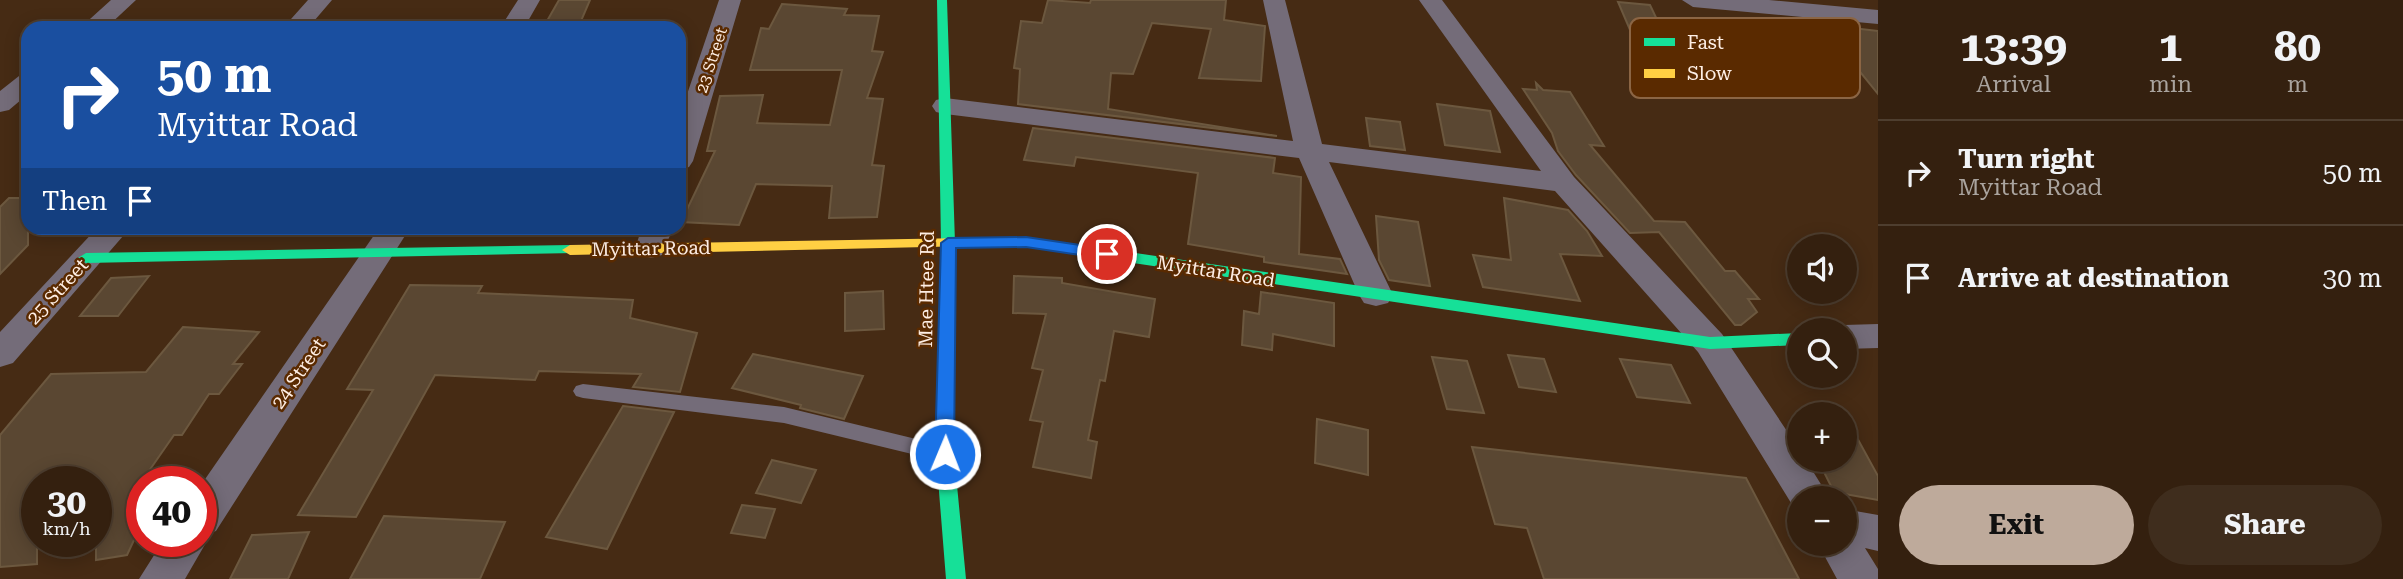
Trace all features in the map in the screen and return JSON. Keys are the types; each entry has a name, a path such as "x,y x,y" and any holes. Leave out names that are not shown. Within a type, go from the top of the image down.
{"street":[{"path":"100,21 125,0"},
{"path":"302,21 321,0"},
{"path":"516,21 529,0"},
{"name":"23 Street","path":"686,139 730,0"},
{"name":"Mae Htee Rd","path":"943,0 948,243 945,454 956,579"},
{"path":"1274,0 1310,152 1376,295"},
{"path":"1430,0 1564,183 1710,343 1802,486"},
{"path":"1693,0 1878,17"},
{"path":"0,104 21,86"},
{"path":"945,106 1564,183"},
{"name":"25 Street","path":"6,340 107,235"},
{"name":"Myittar Road","path":"86,258 386,240 655,238 1026,242 1710,343 1787,340"},
{"name":"24 Street","path":"217,495 386,240"},
{"path":"1857,337 1878,336"},
{"path":"1857,529 1878,533"},
{"path":"1847,556 1861,579"},
{"path":"161,579 175,557"}],"lane":[{"path":"583,390 784,415 945,454"}],"building":[{"path":"559,0 590,0 581,21 547,21"},
{"path":"1048,0 1090,3 1091,0 1226,0 1224,20 1265,26 1261,81 1199,78 1211,29 1152,23 1133,74 1111,73 1108,109 1277,136 1018,104 1020,69 1014,68 1021,21 1042,23"},
{"path":"1618,2 1650,5 1656,18 1630,18 1630,30"},
{"path":"782,4 847,9 844,15 879,16 872,51 883,52 867,98 883,99 872,165 884,166 877,217 829,218 832,186 756,184 739,225 686,222 686,212 715,151 707,151 720,96 763,95 757,123 830,125 842,70 750,70 761,28 769,29"},
{"path":"1860,29 1878,31 1878,94 1860,72"},
{"path":"1536,83 1543,90 1570,92 1604,146 1590,145 1654,221 1685,222 1725,271 1735,271 1759,299 1748,299 1757,312 1741,325 1735,325 1659,232 1630,233 1576,175 1558,151 1552,133 1523,89 1537,90"},
{"path":"1437,104 1490,111 1500,152 1445,145"},
{"path":"1366,118 1400,122 1405,150 1370,146"},
{"path":"1033,128 1275,158 1273,173 1301,177 1299,254 1340,259 1347,274 1264,262 1264,257 1188,244 1198,173 1076,157 1074,166 1024,160"},
{"path":"9,198 21,198 21,235 28,235 28,245 0,274 0,207"},
{"path":"1504,198 1568,210 1587,231 1602,256 1560,254 1580,301 1483,287 1473,255 1511,260"},
{"path":"1376,216 1418,222 1430,286 1389,280 1379,260"},
{"path":"149,276 118,316 80,316 111,278"},
{"path":"1014,276 1062,278 1062,283 1155,299 1149,337 1114,331 1105,381 1100,380 1088,440 1097,442 1091,478 1033,467 1043,422 1030,420 1043,370 1032,368 1046,314 1013,313"},
{"path":"410,285 482,286 478,293 633,300 630,318 697,333 680,392 633,387 641,374 539,371 535,380 435,375 356,517 298,515 373,390 347,389"},
{"path":"883,291 884,329 845,331 845,293"},
{"path":"1261,292 1334,303 1334,346 1273,334 1272,350 1242,345 1244,311 1259,314"},
{"path":"183,327 259,332 233,364 242,364 219,394 209,394 182,435 174,435 152,466 126,466 126,555 96,560 96,557 112,557 112,466 21,466 21,557 37,557 37,564 0,567 0,435 51,374 146,372"},
{"path":"753,354 863,376 844,419 732,388"},
{"path":"1508,355 1544,359 1556,392 1519,387"},
{"path":"1432,357 1467,361 1484,413 1447,409"},
{"path":"1620,359 1671,365 1690,403 1637,397"},
{"path":"623,406 674,412 607,549 546,537"},
{"path":"1317,419 1368,430 1368,475 1315,463"},
{"path":"1857,438 1878,476 1878,500 1857,496 1857,486 1831,486 1824,472 1857,472"},
{"path":"1472,447 1746,478 1799,579 1544,579 1527,528 1495,524"},
{"path":"772,460 816,470 801,503 756,493"},
{"path":"742,505 775,509 765,538 731,533"},
{"path":"384,516 505,522 480,579 350,579"},
{"path":"309,532 288,579 230,579 252,535"}],"traffic: fast":[{"path":"942,0 948,243 945,454 956,579"},
{"path":"966,243 1026,242 1710,343 1787,340"},
{"path":"86,258 570,250"}],"traffic: slow":[{"path":"570,250 966,243"}],"route":[{"path":"945,454 948,243 1026,242 1107,254"}]}
